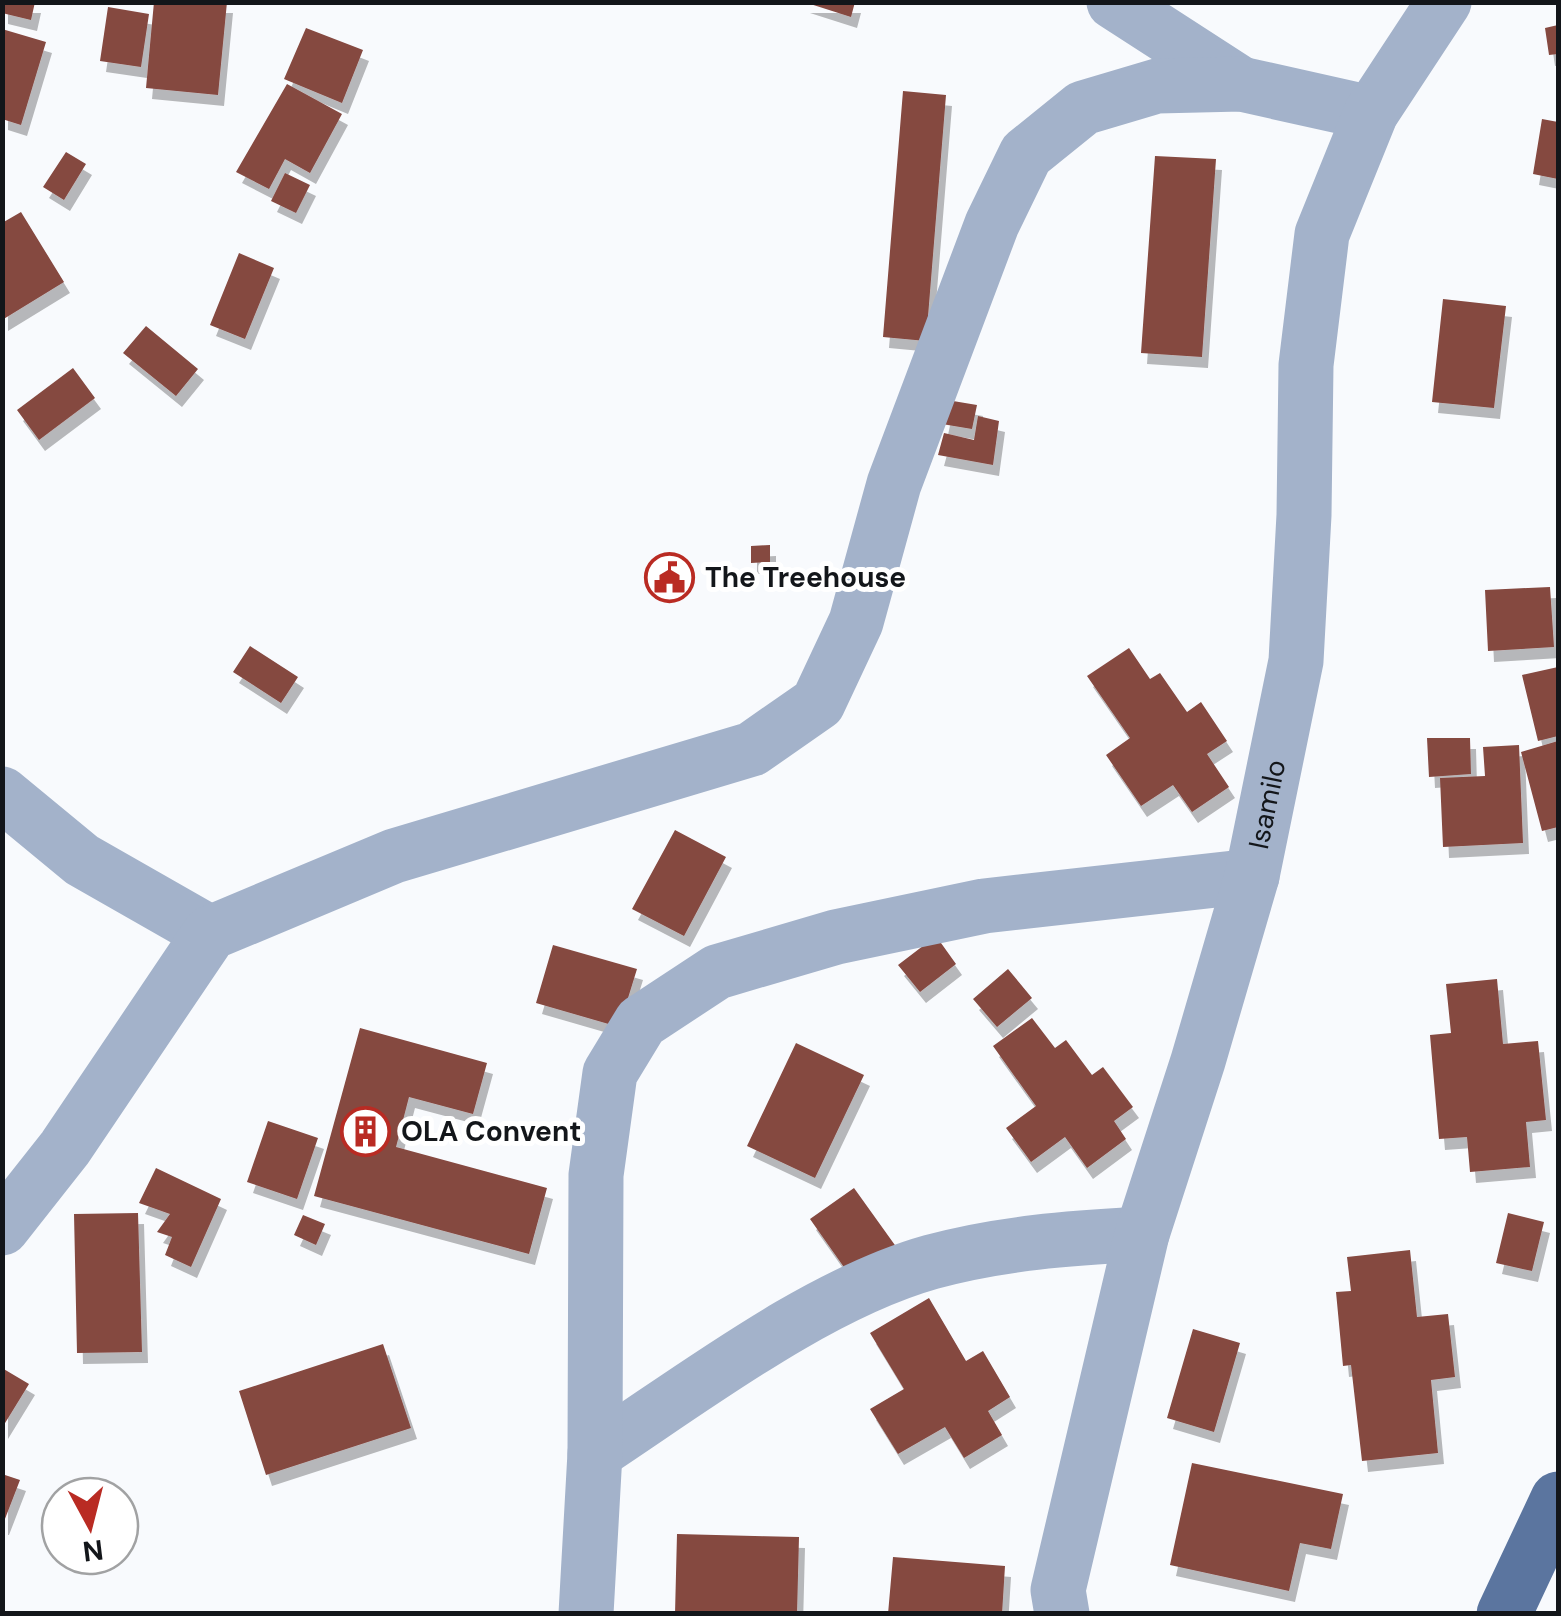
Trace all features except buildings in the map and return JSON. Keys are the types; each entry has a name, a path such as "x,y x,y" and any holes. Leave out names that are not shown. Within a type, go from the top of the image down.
{"main road":[{"path":"1504,1614 1558,1499"}],"street":[{"path":"1114,2 1241,84"},
{"name":"Isamilo","path":"1062,1614 1058,1590 1142,1234 1252,876 1296,661 1304,515 1306,365 1322,234 1371,113 1444,2"},
{"path":"2,1228 66,1148 210,933 394,856 752,748 818,703 856,622 894,484 930,383 963,309 992,224 1026,154 1083,108 1157,86 1241,84 1371,113"},
{"path":"2,794 82,860 210,933"},
{"path":"586,1614 595,1453 596,1175 610,1073 641,1022 717,972 836,936 984,906 1252,876"},
{"path":"595,1453 836,1300 882,1281 929,1263 1036,1240 1142,1234"}],"place":[{"name":"The Treehouse","path":"670,577"},
{"name":"OLA Convent","path":"366,1131"}]}
